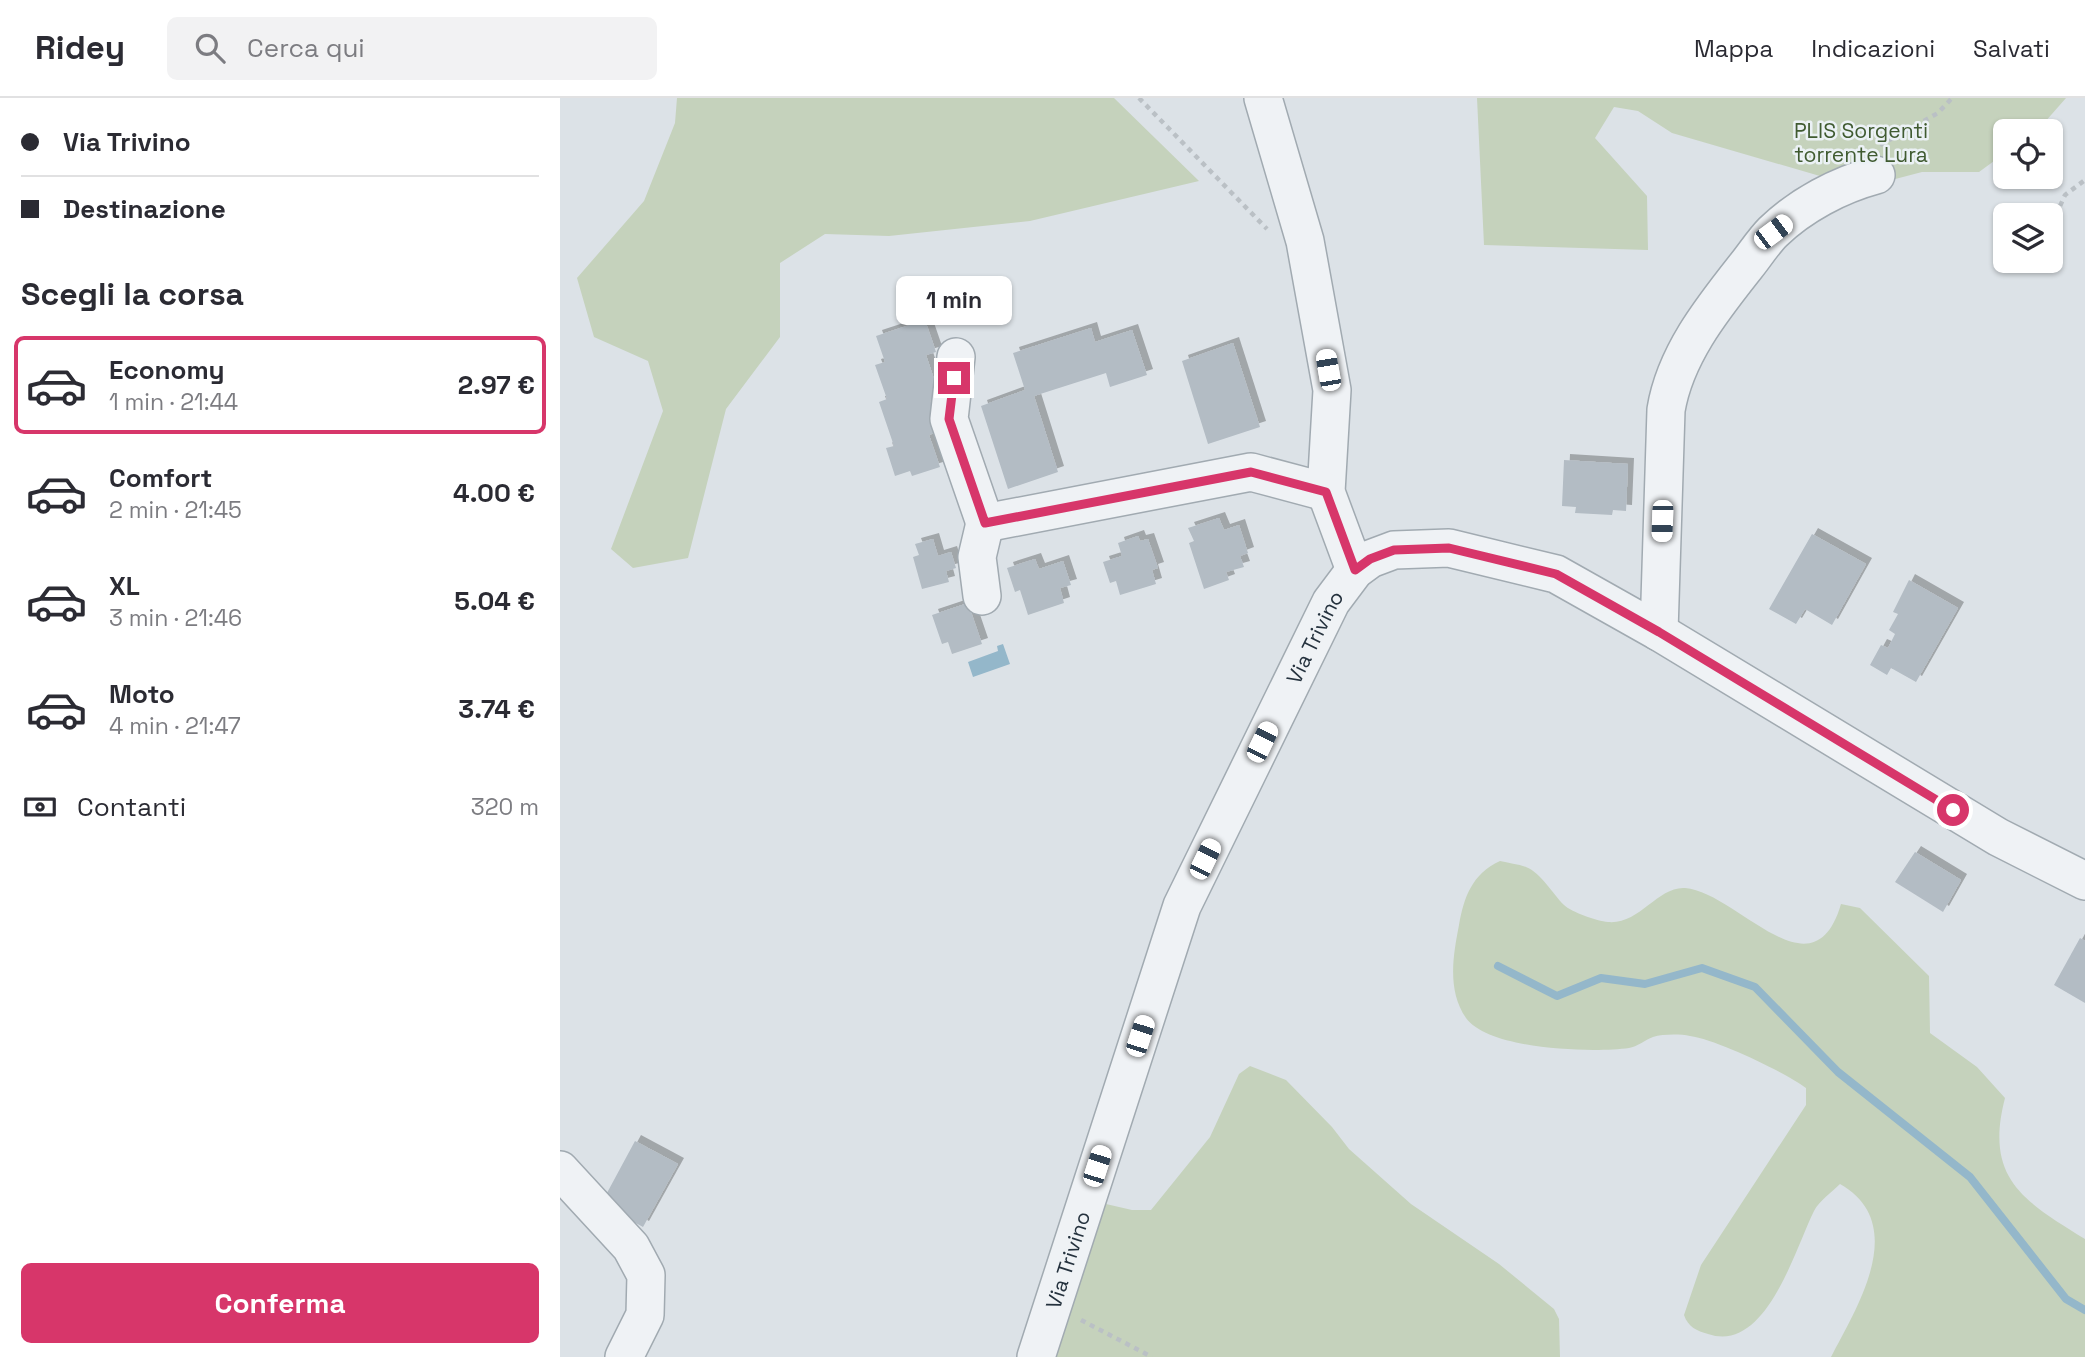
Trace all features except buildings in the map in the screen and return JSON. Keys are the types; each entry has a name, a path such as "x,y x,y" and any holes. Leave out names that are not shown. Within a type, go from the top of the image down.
{"street":[{"path":"1262,98 1305,241 1332,390 1326,492 1355,570"},
{"path":"1659,632 1666,410 1670,385 1681,361 1717,302 1773,232 1814,201 1876,175"},
{"path":"956,357 949,419 985,523 977,557 982,596"},
{"path":"985,523 1251,472 1326,492"},
{"name":"Via Trivino","path":"1036,1357 1182,905 1331,602 1355,570 1370,559 1394,550 1449,548 1556,574 1659,632 1998,837 2085,881"},
{"path":"560,1170 631,1247 646,1275 645,1315 624,1357"}],"path":[{"path":"1139,98 1271,233"},
{"path":"2061,203 2065,195 2085,180"},
{"path":"1053,1304 1152,1357"}],"green space":[{"path":"677,98 1114,98 1199,181 1030,221 889,236 825,234 780,263 780,337 726,409 688,558 633,568 611,549 663,411 648,361 594,337 577,278 644,201 675,123"},
{"name":"PLIS Sorgenti torrente Lura","path":"1477,98 2066,98 2048,119 1993,119 1993,162 1979,172 1922,172 1861,188 1672,133 1638,111 1614,107 1595,138 1647,196 1648,250 1484,245"},
{"path":"1500,861 1531,870 1567,908 1608,922 1629,918 1666,893 1685,888 1705,894 1772,933 1793,942 1812,943 1828,931 1841,904 1860,908 1929,976 1930,1033 1977,1067 2005,1098 2000,1126 2000,1149 2005,1168 2014,1185 2044,1212 2085,1239 2085,1357 1831,1357 1864,1291 1872,1267 1875,1243 1872,1221 1861,1201 1840,1184 1814,1211 1776,1294 1762,1314 1746,1329 1728,1336 1708,1334 1690,1325 1684,1315 1701,1265 1806,1105 1806,1088 1750,1058 1690,1036 1657,1036 1629,1048 1591,1050 1518,1043 1478,1029 1466,1018 1456,996 1453,973 1455,949 1464,905 1471,887 1482,873"},
{"path":"1250,1066 1286,1080 1332,1127 1349,1149 1411,1204 1499,1264 1554,1309 1559,1319 1560,1357 1019,1357 1093,1201 1132,1210 1151,1210 1210,1137 1239,1074"}],"water":[{"path":"1003,644 1010,664 973,677 968,662 998,651 997,646"}],"waterway":[{"path":"1498,966 1557,996 1601,978 1645,984 1702,968 1755,987 1838,1072 1970,1177 2066,1299 2085,1310"}],"route":[{"path":"954,378 949,419 985,523 1251,472 1326,492 1355,570 1370,559 1394,550 1423,547 1449,548 1556,574 1659,632 1953,810"}]}
